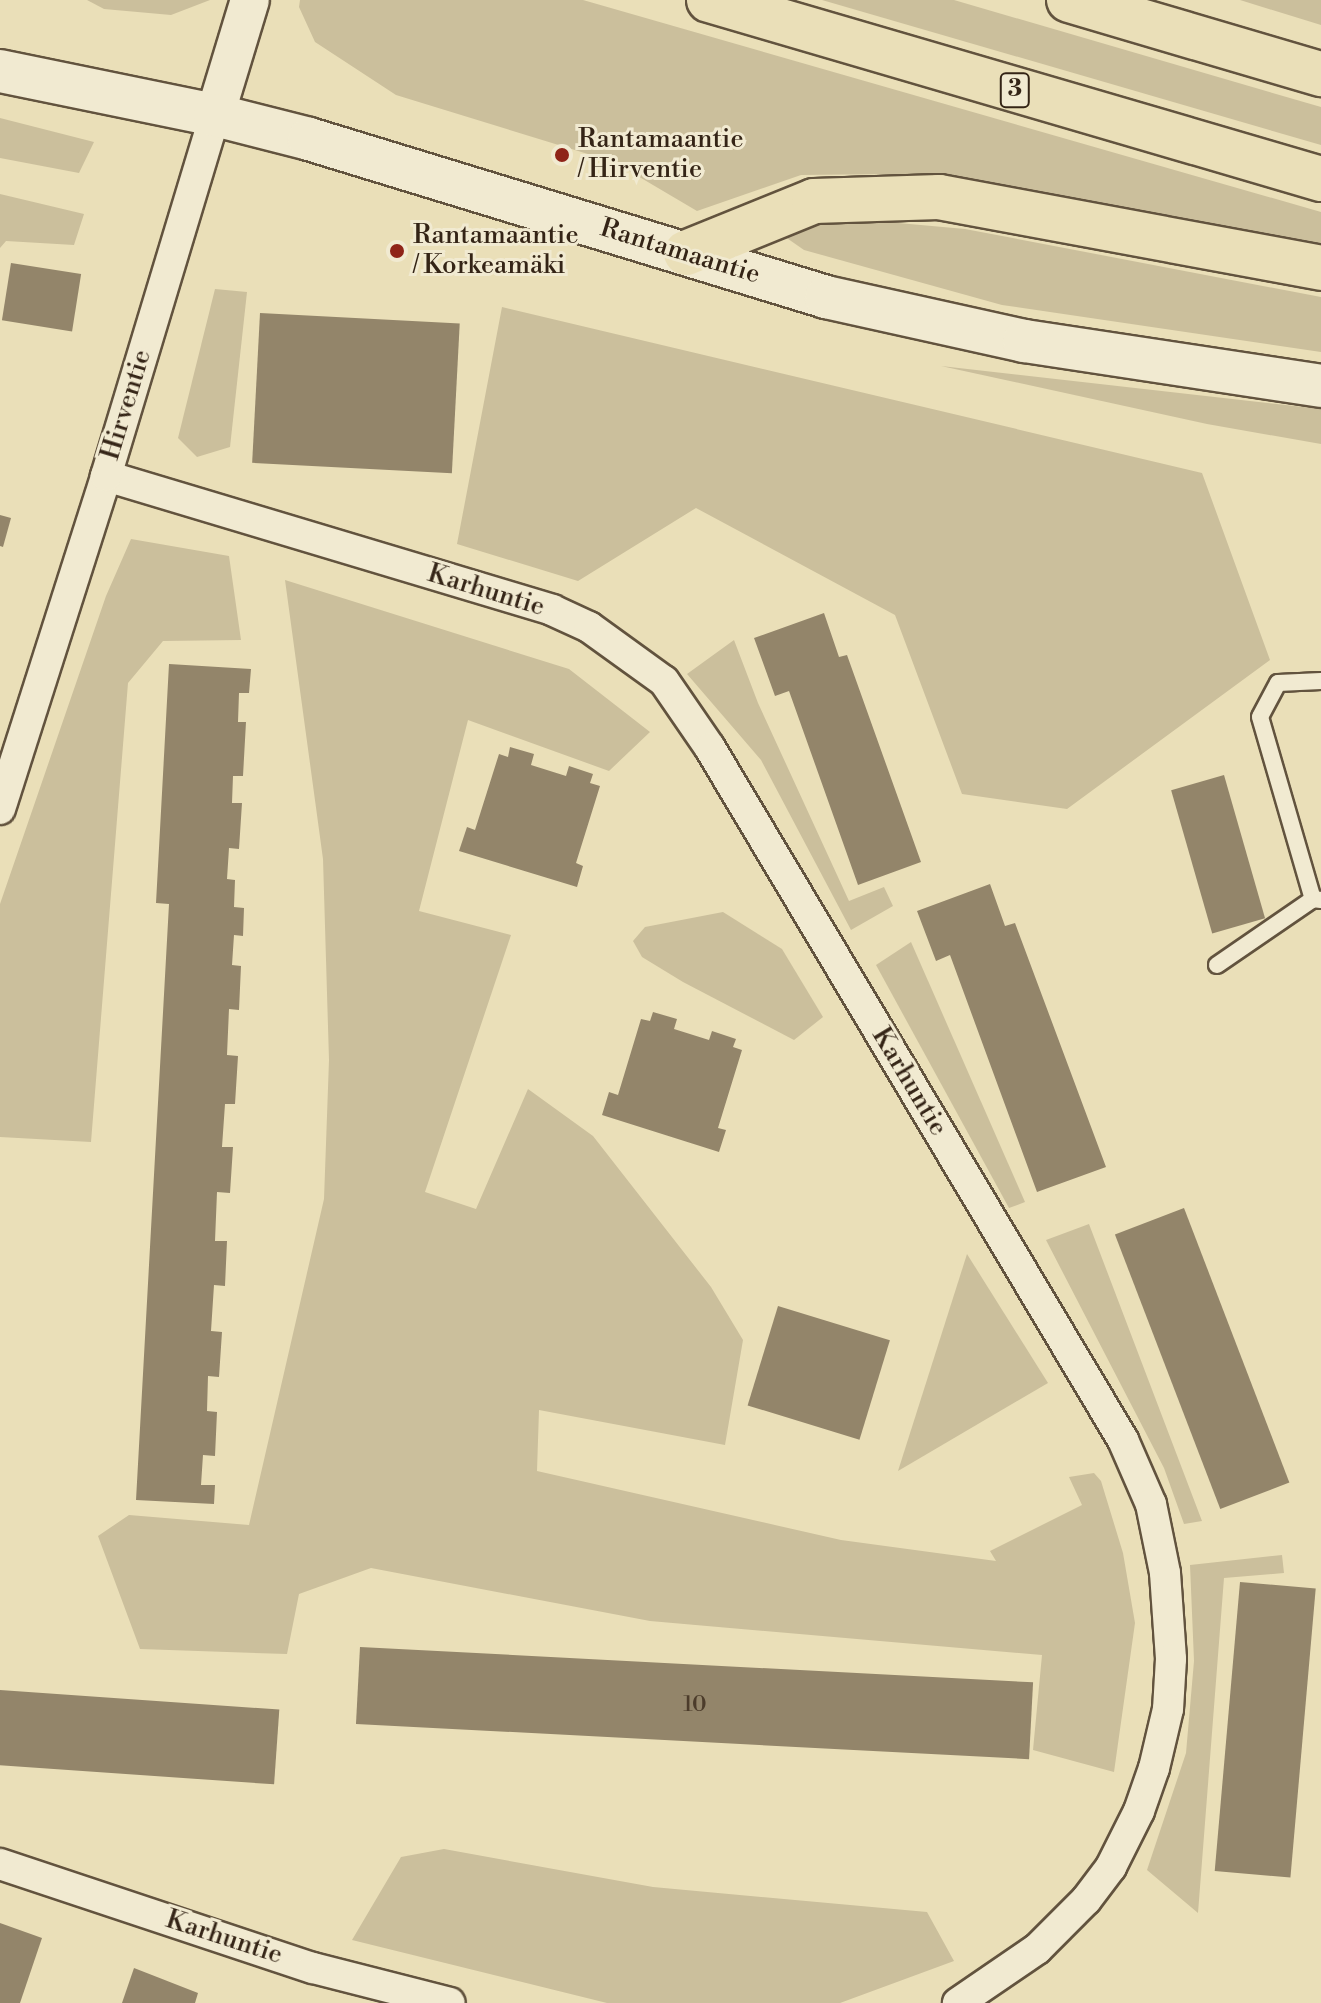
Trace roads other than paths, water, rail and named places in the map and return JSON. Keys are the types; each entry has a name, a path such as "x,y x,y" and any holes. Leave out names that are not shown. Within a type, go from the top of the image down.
{"highway":[{"name":"3","path":"709,0 1321,179"},
{"path":"1069,0 1321,74"},
{"path":"686,253 814,201 939,197 1321,268"}],"main road":[{"name":"Rantamaantie","path":"0,71 215,115 309,139 826,297 1024,341 1321,386"}],"street":[{"name":"Hirventie","path":"0,809 106,476 250,0"},
{"name":"Karhuntie","path":"106,476 552,610 589,627 664,681 733,787 1123,1440 1151,1504 1165,1573 1171,1659 1168,1709 1154,1768 1139,1811 1111,1867 1086,1900 1037,1949 958,2003"},
{"name":"Karhuntie","path":"0,1864 313,1968 450,2003"}],"lane":[{"path":"1217,965 1317,899 1260,717 1278,683 1321,681"}],"place":[{"name":"Rantamaantie / Hirventie","path":"562,155"},
{"name":"Rantamaantie / Korkeamäki","path":"397,251"}]}
